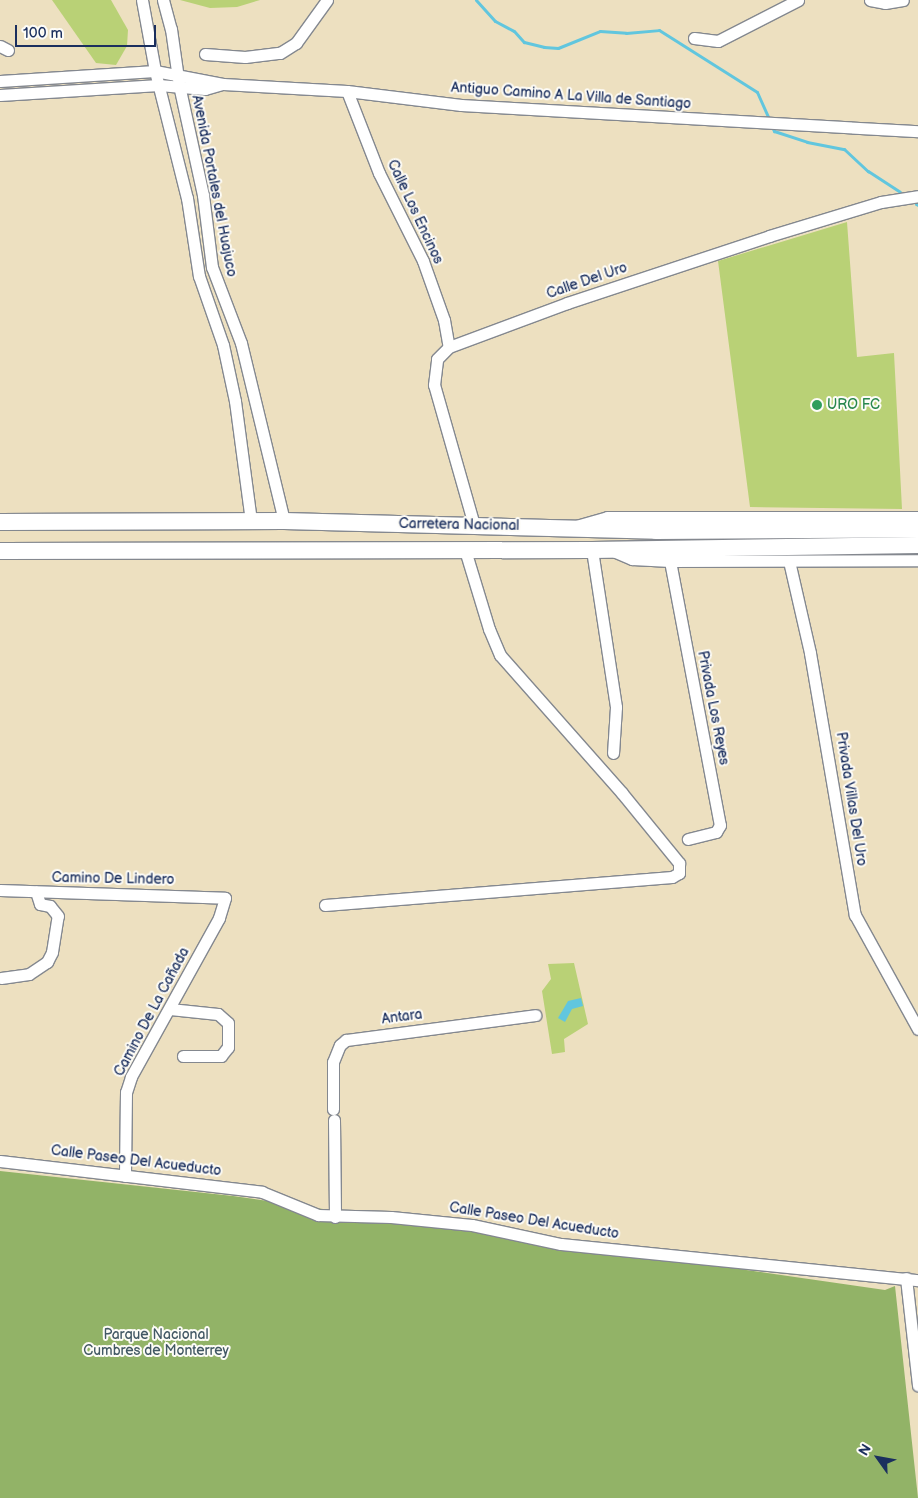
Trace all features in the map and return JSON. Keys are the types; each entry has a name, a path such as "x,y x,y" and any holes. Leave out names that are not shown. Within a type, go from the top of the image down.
{"highway":[{"name":"Carretera Nacional","path":"0,522 284,521 656,531 918,529"},
{"name":"Carretera Nacional","path":"0,551 612,550 666,554 918,545"}],"street":[{"path":"205,54 245,57 280,53 296,43 327,0"},
{"path":"694,38 718,41 798,0"},
{"path":"870,0 885,3 902,0"},
{"path":"144,6 164,3"},
{"name":"Avenida Portales del Huajuco","path":"164,3 203,195 212,267 241,343 284,521"},
{"name":"Avenida Portales del Huajuco","path":"144,6 155,71 187,198 199,276 223,345 235,402 251,522"},
{"name":"Antiguo Camino A La Villa de Santiago","path":"0,82 155,71 205,89 223,84 347,91 511,109 776,121 918,131"},
{"name":"Antiguo Camino A La Villa de Santiago","path":"0,95 159,85 179,80"},
{"name":"Calle Los Encinos","path":"347,91 379,173 426,270 444,320 448,347"},
{"name":"Calle Del Uro","path":"448,347 567,303 769,236 881,202 918,196"},
{"path":"448,347 437,359 434,385 474,525"},
{"path":"235,402 256,399"},
{"path":"572,528 607,517 918,517"},
{"path":"325,906 672,877 679,873 678,863 622,793 500,656 489,629 465,550"},
{"path":"592,550 616,707 614,753"},
{"path":"666,554 789,561 918,560"},
{"name":"Privada Los Reyes","path":"666,554 720,824 716,832 688,839"},
{"name":"Privada Villas Del Uro","path":"789,561 814,672 855,915 918,1029"},
{"name":"Camino De Lindero","path":"0,890 225,898"},
{"path":"1,978 28,974 47,962 52,952 58,916 50,906 40,904 36,892"},
{"name":"Camino De La Cañada","path":"125,1176 126,1092 143,1054 170,1010 219,918 225,898"},
{"path":"170,1010 218,1014 228,1023 228,1047 221,1056 183,1056"},
{"name":"Antara","path":"335,1217 333,1062 340,1045 346,1040 535,1015"},
{"name":"Calle Paseo Del Acueducto","path":"0,1161 262,1192 318,1215 335,1217 391,1217 472,1224 561,1244 918,1280"},
{"path":"906,1278 918,1384"}],"green space":[{"path":"52,0 111,0 128,30 127,46 116,65 96,63"},
{"path":"180,0 260,0 237,7 210,8"},
{"name":"URO FC","path":"847,222 857,357 894,353 902,509 750,507 718,261"},
{"path":"574,963 588,1024 564,1039 565,1052 552,1054 542,991 551,979 548,964"},
{"name":"Parque Nacional Cumbres de Monterrey","path":"0,1171 233,1196 885,1290 895,1286 918,1498 0,1498"}],"water":[{"path":"581,998 583,1006 572,1009 565,1022 558,1018 568,1001"}],"waterway":[{"path":"476,0 495,21 514,31 524,42 544,47 558,48 600,31 626,33 659,30 757,92 769,119"},
{"path":"771,125 774,131 807,142 844,149 868,171 900,192"}],"place":[{"name":"URO FC","path":"817,405"}]}
